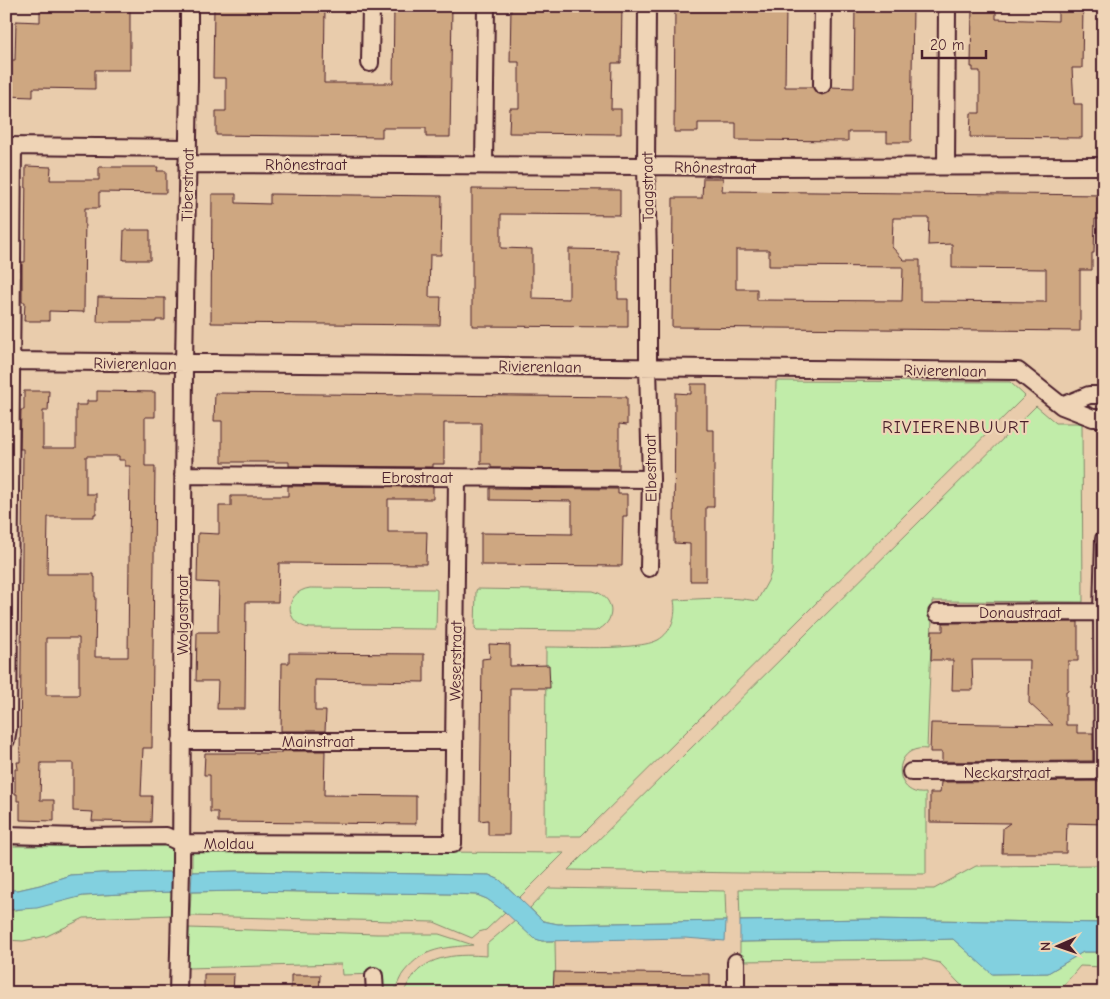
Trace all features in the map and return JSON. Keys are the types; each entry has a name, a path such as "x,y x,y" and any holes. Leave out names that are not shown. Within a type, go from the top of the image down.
{"street":[{"name":"Tiberstraat","path":"184,363 189,6"},
{"path":"370,63 371,6"},
{"path":"484,165 486,6"},
{"name":"Taagstraat","path":"647,6 648,368"},
{"path":"822,6 822,85"},
{"path":"946,166 947,6"},
{"name":"Rhônestraat","path":"10,146 187,156 484,165 731,168 1104,166"},
{"path":"6,740 8,728 10,146"},
{"name":"Rivierenlaan","path":"9,361 1018,371 1062,406 1094,418 1104,418"},
{"name":"Wolgastraat","path":"178,993 181,868 184,363"},
{"name":"Elbestraat","path":"648,368 651,479 649,568"},
{"path":"1062,406 1089,395 1104,395"},
{"name":"Ebrostraat","path":"183,475 651,479"},
{"name":"Weserstraat","path":"453,844 457,478"},
{"path":"1103,612 1104,539"},
{"name":"Donaustraat","path":"937,613 1103,612"},
{"name":"Neckarstraat","path":"911,772 1103,772 1103,612"},
{"name":"Mainstraat","path":"181,740 454,741"},
{"name":"Moldau","path":"6,835 80,837 166,836 181,843 453,844"},
{"path":"736,962 736,993"},
{"path":"374,976 375,993"}],"green space":[{"path":"776,381 1010,382 1025,396 581,836 545,836 546,647 620,647 641,645 658,640 663,637 672,623 675,611 674,600 726,598 757,601 772,570"},
{"path":"1036,406 1056,423 1082,423 1083,602 932,601 927,749 915,750 907,754 902,762 900,771 902,780 907,787 915,792 926,793 926,874 568,870"},
{"path":"310,588 435,589 437,590 436,629 310,628 301,626 291,615 291,602 301,591"},
{"path":"477,589 593,591 606,598 611,610 610,616 602,627 595,631 477,630 475,628"},
{"path":"6,846 173,846 173,872 70,875 40,885 18,890 6,890"},
{"path":"192,850 564,853 519,898 500,880 489,875 192,872"},
{"path":"1104,865 1104,923 873,919 740,921 739,889 934,889 976,866"},
{"path":"549,888 725,891 726,921 558,924 543,921 530,908"},
{"path":"240,891 477,895 487,899 505,912 486,930 479,932 472,938 434,922 190,916 191,892"},
{"path":"172,892 172,915 84,918 47,936 23,941 6,940 6,910 16,910 83,896"},
{"path":"515,920 533,938 542,941 555,941 556,993 403,993 418,971 435,960 466,955 487,956 487,944"},
{"path":"189,928 439,934 473,945 444,948 427,953 404,972 393,993 382,993 381,974 342,975 341,964 187,968"},
{"path":"953,939 993,974 1048,973 1083,952 1104,952 1104,967 1080,966 1057,993 971,993 940,963 924,959 740,961 740,942"}],"water":[{"path":"173,872 172,892 83,896 37,908 6,910 6,890 18,890 40,885 70,875"},
{"path":"192,872 489,875 500,880 543,921 558,924 726,921 725,941 685,938 542,941 533,938 505,912 487,899 477,895 240,891 191,892"},
{"path":"873,919 1104,923 1104,952 1083,952 1048,973 992,974 953,939 740,942 740,921"}],"building":[{"path":"40,6 130,6 130,70 95,70 95,89 33,88 33,97 6,96 6,60 15,60 16,21 40,22"},
{"path":"214,6 325,6 324,83 393,83 394,6 452,6 450,137 426,137 426,128 382,128 382,137 216,135 216,111 226,111 226,78 213,78"},
{"path":"511,6 622,6 621,63 612,63 611,109 621,109 621,134 509,133 510,108 519,108 519,62 510,62"},
{"path":"675,6 786,6 785,87 813,87 817,93 822,95 827,93 831,87 854,88 855,6 913,6 911,142 887,142 887,132 848,132 848,141 736,140 736,123 698,123 698,132 674,132"},
{"path":"972,6 996,6 996,19 1058,21 1058,6 1083,6 1082,68 1072,68 1074,104 1082,104 1082,138 970,137 971,113 980,113 980,71 973,71 973,67 971,67"},
{"path":"26,166 51,167 50,180 99,180 99,167 158,167 157,171 166,171 166,193 99,192 99,208 85,208 84,312 49,311 49,321 24,321 25,302 22,302 22,262 25,262"},
{"path":"703,178 723,178 722,191 1104,195 1104,219 1095,219 1092,270 1080,270 1080,331 672,327 673,198 702,198","holes":["893,218 929,218 928,245 952,244 952,268 1046,269 1046,302 920,301 920,260 904,260 892,247","736,250 769,250 769,266 903,267 902,301 757,300 757,289 736,289"]},
{"path":"472,189 620,190 620,215 501,214 501,248 532,249 532,298 569,299 569,249 618,250 618,299 628,299 628,327 472,326"},
{"path":"212,194 236,194 236,203 270,204 270,194 442,196 441,255 430,255 429,297 441,297 440,325 211,323"},
{"path":"124,230 150,230 150,260 123,260"},
{"path":"98,297 165,298 165,320 156,320 156,322 97,322"},
{"path":"691,384 707,384 707,430 714,430 714,507 706,507 706,581 690,581 690,544 674,543 675,393 691,394"},
{"path":"24,391 49,391 48,411 43,411 43,448 76,448 76,405 87,405 87,401 97,401 97,391 155,392 155,417 145,417 145,466 155,466 152,748 143,748 141,796 152,796 151,822 92,821 93,812 73,811 73,763 41,763 40,800 54,800 54,821 20,820 20,801 17,801 17,794 15,794 15,769 18,769 17,762 20,762 23,449 20,449 21,410 24,410","holes":["86,456 119,456 119,460 125,460 125,466 130,466 128,657 95,657 96,597 94,574 47,574 48,517 94,517 94,514 96,514 96,494 86,494","46,638 79,638 79,695 46,695"]},
{"path":"215,393 627,397 627,425 619,424 619,469 491,468 491,464 481,464 481,423 444,423 444,464 433,464 433,467 289,466 289,462 222,462 222,421 214,421"},
{"path":"288,486 433,487 433,499 388,499 388,532 427,532 426,564 279,563 278,602 246,602 245,709 217,709 218,681 196,681 197,632 218,632 219,583 197,582 198,533 219,534 219,506 231,506 231,496 288,496"},
{"path":"490,488 618,489 618,494 627,494 627,516 623,516 622,566 481,565 481,533 572,534 572,501 490,500"},
{"path":"1078,622 1078,661 1068,661 1066,725 1077,725 1077,733 1093,733 1093,761 942,762 942,752 930,752 931,723 1053,725 1029,703 1030,660 972,660 973,690 952,690 953,660 931,660 932,631 943,631 943,623"},
{"path":"489,644 510,645 510,666 549,665 550,688 510,688 509,835 488,835 488,820 480,821 482,659 490,658"},
{"path":"289,653 424,654 424,682 315,680 315,711 326,711 325,731 281,731 282,663 289,663"},
{"path":"281,751 325,751 324,795 416,796 416,824 218,822 218,812 210,812 210,775 204,775 205,753 281,753"},
{"path":"1104,781 1104,824 1067,823 1066,853 1002,853 1003,828 1010,823 930,822 930,793 940,793 941,782"},
{"path":"554,972 710,974 710,993 553,993"},
{"path":"204,974 234,974 233,993 204,993"},
{"path":"291,975 320,975 319,993 291,993"}],"district":[{"name":"RIVIERENBUURT","path":"956,427"}]}
